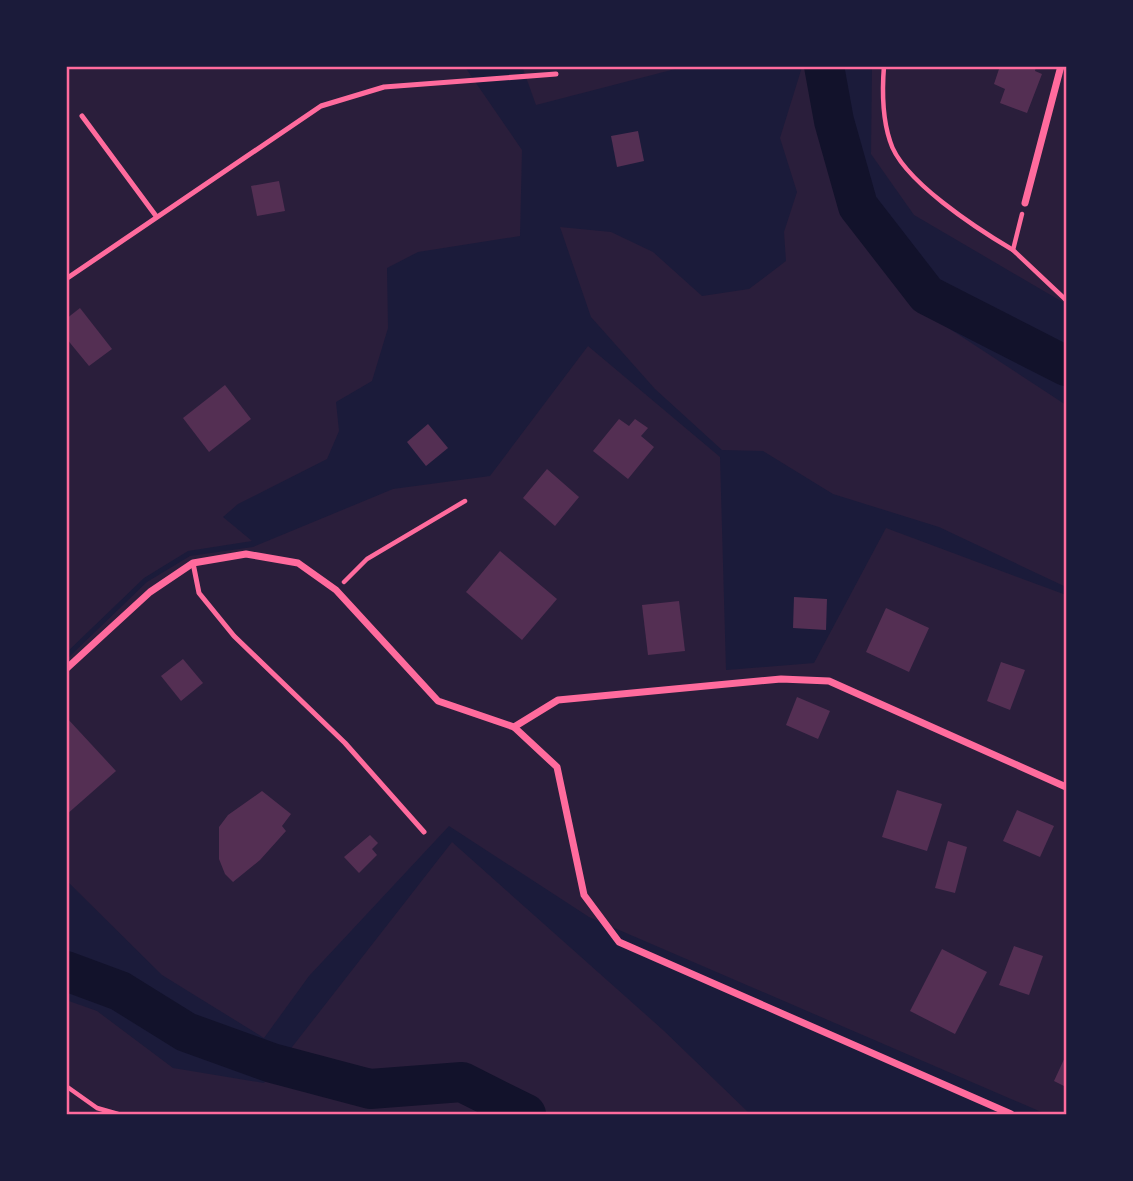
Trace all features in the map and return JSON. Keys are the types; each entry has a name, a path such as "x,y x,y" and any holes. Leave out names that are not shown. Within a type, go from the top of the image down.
{"street":[{"path":"1025,203 1061,66"},
{"path":"66,669 150,592 193,563 246,554 298,563 336,590 438,701 514,727 557,767 584,895 618,942 1011,1115"},
{"path":"514,727 558,701 781,679 829,681 1066,786"}],"lane":[{"path":"66,279 321,106 384,87 556,74"},
{"path":"82,116 156,216"},
{"path":"193,563 198,593 233,636 345,743 424,832"}],"path":[{"path":"884,66 882,93 890,144 921,186 975,228 1013,250 1066,300"},
{"path":"1013,250 1025,203"},
{"path":"336,590 367,559 465,501"},
{"path":"66,1086 97,1108 118,1115"}],"shaded area":[{"path":"522,66 683,67 536,105"},
{"path":"67,67 465,67 522,150 520,236 418,252 387,268 388,328 372,381 336,402 339,431 327,459 238,504 223,517 252,541 188,551 144,578 67,652"},
{"path":"802,67 807,67 840,214 927,314 1066,405 1066,587 939,527 833,494 763,451 722,450 655,389 591,317 560,227 611,232 653,252 702,296 749,289 786,261 784,232 797,192 780,138"},
{"path":"872,67 1066,67 1066,304 914,215 871,154"},
{"path":"588,346 720,457 726,670 814,663 886,528 1066,595 1066,1114 1046,1114 589,917 449,826 309,976 264,1038 162,975 67,881 67,659 147,582 190,556 253,547 393,489 490,476"},
{"path":"452,842 663,1030 750,1114 67,1114 66,1000 97,1011 173,1068 264,1083"}],"building":[{"path":"1000,66 1036,66 1035,71 1042,74 1027,113 1000,103 1005,89 994,84"},
{"path":"638,131 644,161 617,167 611,136"},
{"path":"279,181 285,211 257,216 251,186"},
{"path":"80,308 112,349 89,366 66,338 66,319"},
{"path":"225,385 251,419 209,452 183,418"},
{"path":"619,419 629,426 635,419 648,428 641,436 654,447 628,479 593,451"},
{"path":"428,424 448,448 426,466 407,442"},
{"path":"547,469 579,497 555,526 523,498"},
{"path":"500,551 557,599 522,640 466,592"},
{"path":"794,597 827,599 826,630 793,628"},
{"path":"679,601 685,651 648,655 642,605"},
{"path":"886,608 929,628 909,672 866,652"},
{"path":"183,659 203,683 181,701 161,676"},
{"path":"1001,662 1025,670 1010,710 987,701"},
{"path":"797,697 830,711 818,739 786,725"},
{"path":"66,717 116,771 66,815"},
{"path":"897,790 942,804 927,851 882,837"},
{"path":"262,791 291,814 282,826 286,831 260,860 233,882 225,874 219,859 219,827 228,815"},
{"path":"1017,810 1054,826 1040,857 1003,841"},
{"path":"370,835 378,843 372,849 377,855 359,873 344,857"},
{"path":"948,841 967,847 955,893 935,888"},
{"path":"1014,946 1043,956 1029,995 999,985"},
{"path":"942,949 987,972 955,1034 910,1011"},
{"path":"1066,1055 1066,1087 1054,1081"}],"waterway":[{"path":"824,66 834,121 858,206 927,295 1066,366"},
{"path":"66,971 120,991 186,1032 272,1063 370,1089 462,1082 526,1114"}]}
